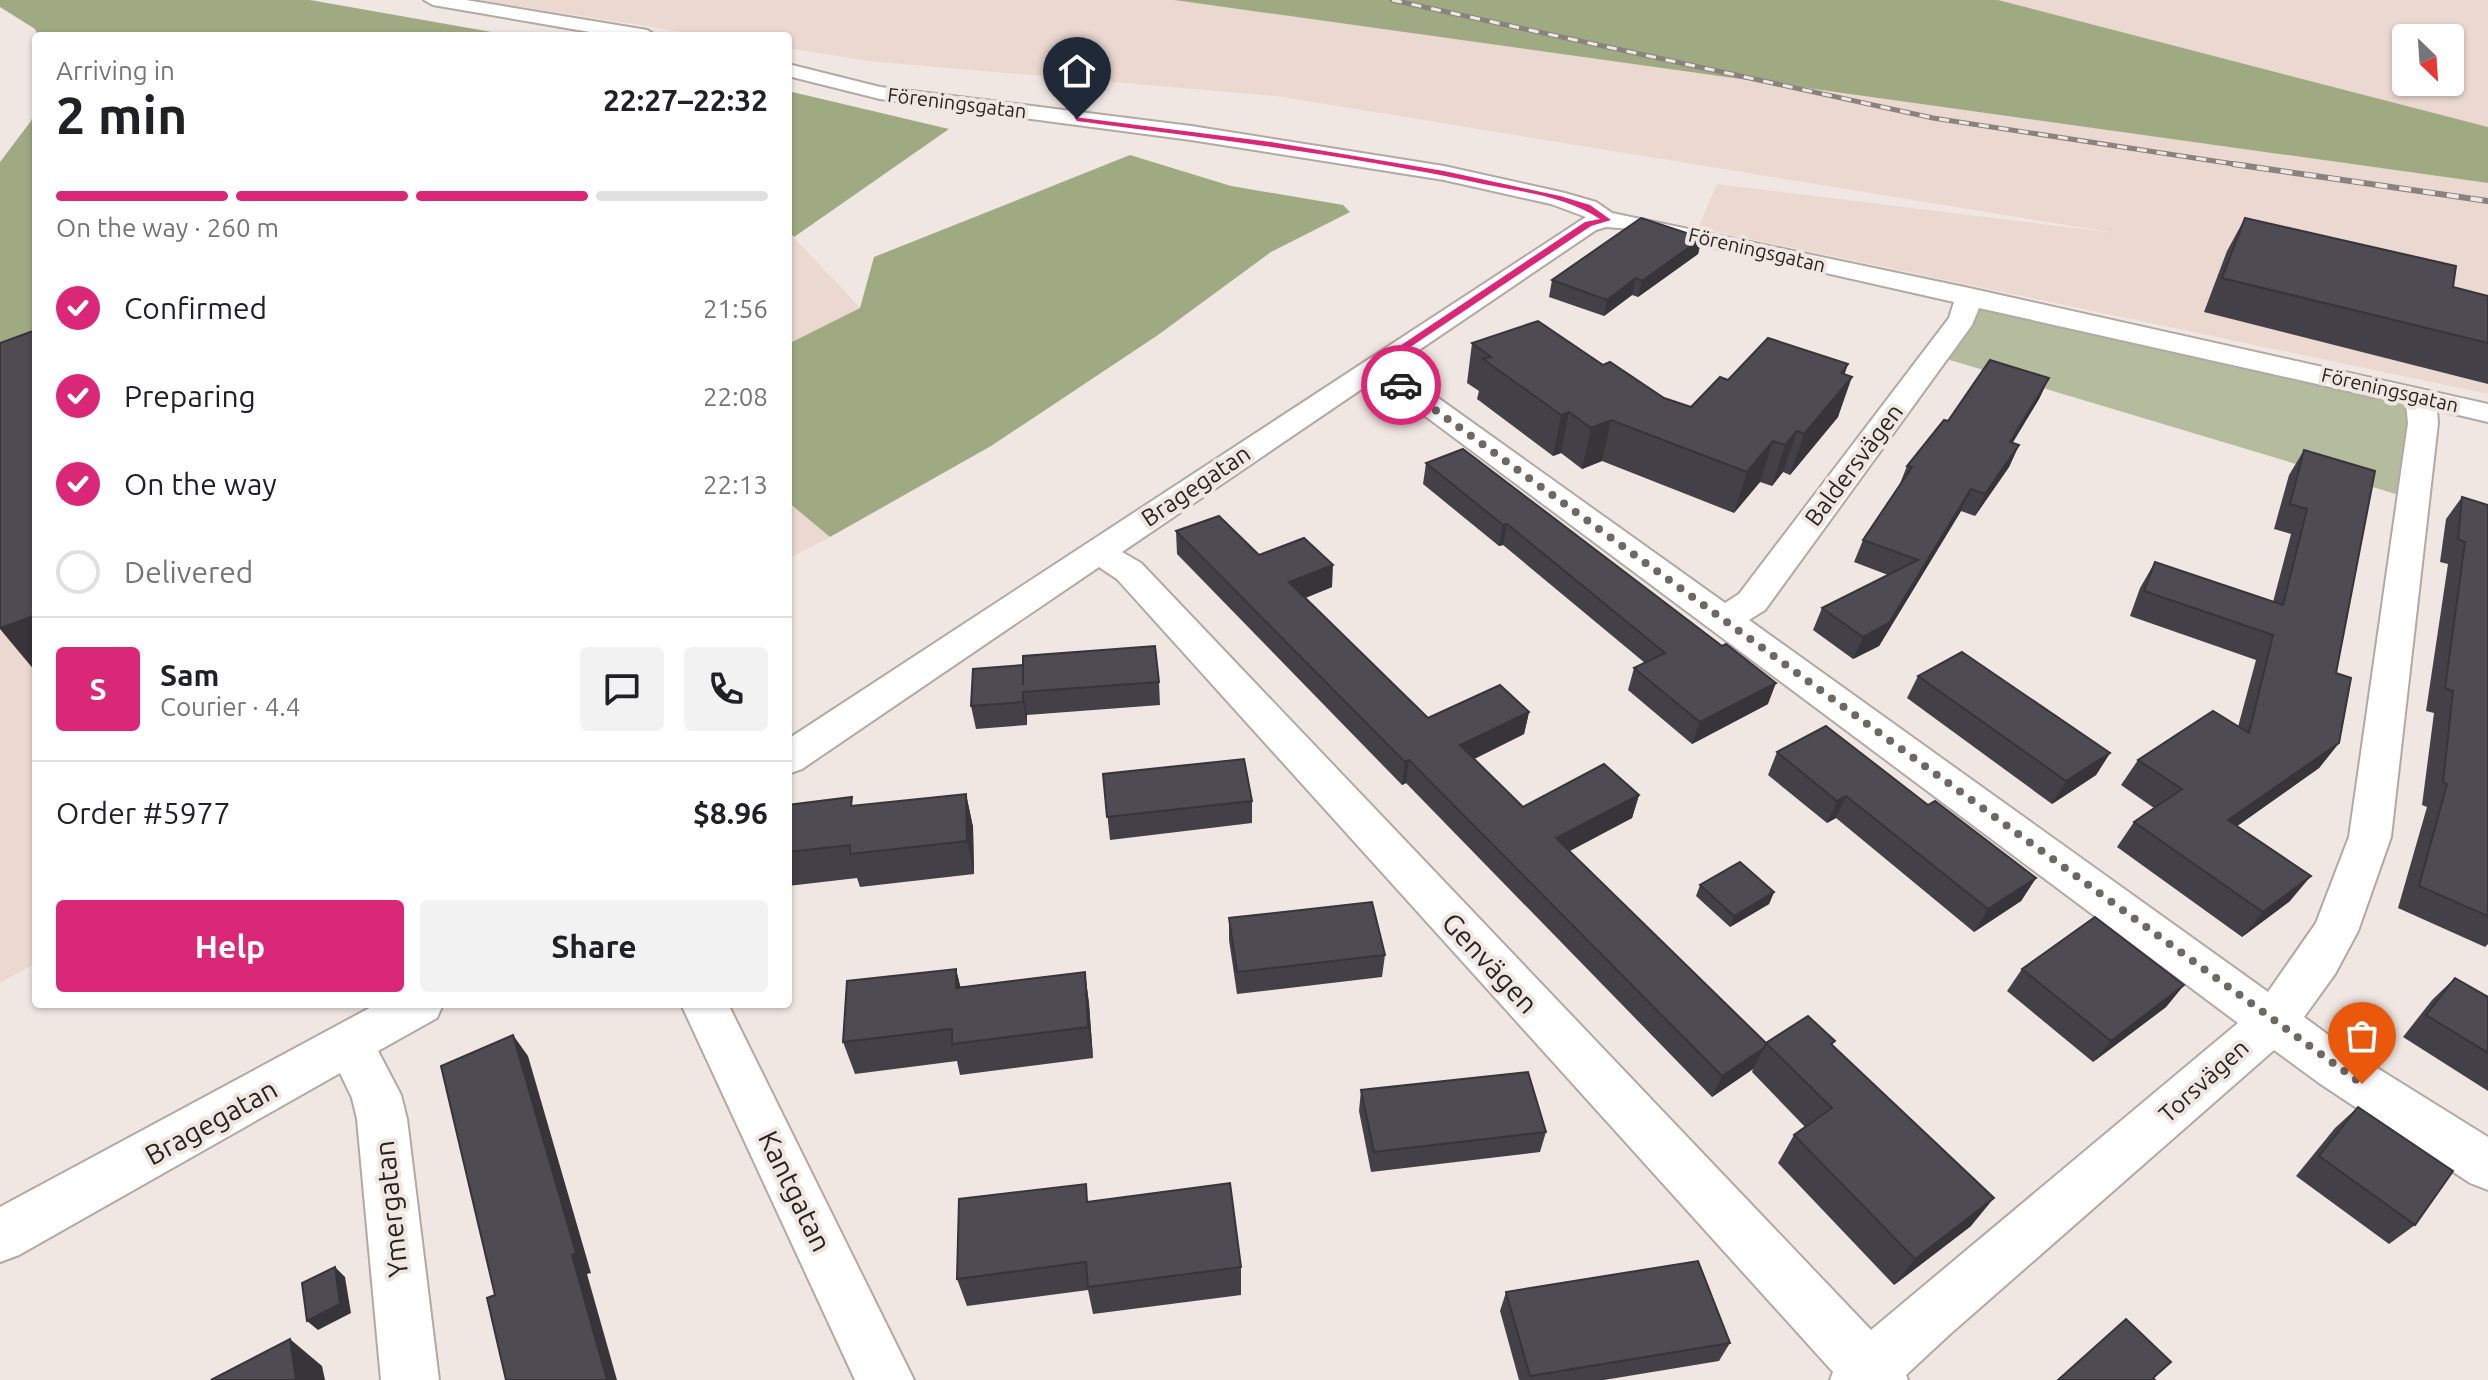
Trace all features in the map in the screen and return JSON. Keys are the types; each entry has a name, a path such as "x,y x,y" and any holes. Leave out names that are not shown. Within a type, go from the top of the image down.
{"street":[{"path":"433,0 623,32"},
{"name":"Föreningsgatan","path":"792,71 880,93 1191,133 1444,173 1557,198 1587,207 1606,220 1631,222 2488,413"},
{"name":"Bragegatan","path":"792,756 1588,224 1606,220"},
{"name":"Baldersvägen","path":"1722,620 1752,602 1962,319 1969,296"},
{"path":"1369,370 1403,386 2336,1068 2488,1166"},
{"name":"Torsvägen","path":"1869,1377 2238,1054 2297,991 2320,959 2350,900 2370,837 2423,423 2420,397"},
{"name":"Genvägen","path":"1097,551 1129,571 1869,1377"},
{"name":"Bragegatan","path":"0,1236 413,1008"},
{"name":"Kantgatan","path":"706,1008 885,1380"},
{"name":"Ymergatan","path":"350,1045 376,1095 382,1119 410,1380"}],"shaded area":[{"path":"478,0 1174,0 2488,183 2488,394 1698,228 1717,184 2115,233 1276,96 867,61 792,49 792,32 683,32"},
{"path":"1998,0 2488,0 2488,127"},
{"path":"792,235 860,308 792,342"},
{"path":"32,346 32,965 0,983 0,359"},
{"path":"792,505 830,537 792,557"}],"green space":[{"path":"0,0 310,0 491,32 36,32 0,7"},
{"path":"1174,0 1998,0 2488,127 2488,183"},
{"path":"792,92 949,129 794,237"},
{"path":"32,119 32,346 0,359 0,162"},
{"path":"1130,155 1231,186 1343,205 1350,212 1271,252 1158,335 991,446 830,537 792,505 792,342 860,308 874,257"},
{"path":"1970,299 2419,394 2419,501 1940,357"}],"building":[{"path":"1641,218 1702,238 1642,281 1636,278 1607,300 1552,280"},
{"path":"2245,218 2456,266 2453,287 2488,296 2488,343 2222,278"},
{"path":"1538,321 1603,365 1610,362 1664,398 1691,407 1720,377 1728,380 1768,338 1848,364 1841,373 1852,377 1804,434 1797,431 1785,445 1773,441 1747,472 1611,420 1591,428 1569,412 1561,415 1483,359 1491,357 1472,343"},
{"path":"32,331 32,616 0,628 0,343"},
{"path":"1990,360 2049,378 2010,442 2019,445 1985,494 1971,489 1889,623 1863,637 1822,608 1918,560 1863,540 1912,467 1907,466 1944,420 1948,421"},
{"path":"1463,449 1722,646 1726,644 1776,683 1700,722 1634,668 1665,653 1507,524 1503,525 1426,463"},
{"path":"2304,450 2375,471 2336,673 2351,678 2339,743 2228,820 2311,876 2263,912 2134,822 2182,789 2138,760 2213,711 2249,733 2273,635 2144,591 2155,562 2283,605 2307,509 2290,504"},
{"path":"2462,497 2488,505 2488,916 2419,886 2447,784 2443,782 2453,691 2445,688 2465,542 2458,539"},
{"path":"1219,516 1259,555 1304,538 1333,565 1289,582 1428,718 1500,685 1529,712 1460,745 1523,807 1604,764 1639,795 1556,838 1766,1043 1764,1048 1722,1076 1409,760 1405,762 1176,531"},
{"path":"1155,646 1159,682 1023,692 1023,702 971,706 973,669 1023,665 1023,656"},
{"path":"1962,652 2110,753 2066,781 1918,676"},
{"path":"1826,726 1928,805 1935,801 2036,878 1988,909 1846,796 1837,801 1777,752"},
{"path":"1244,759 1252,801 1107,817 1103,774"},
{"path":"966,794 967,841 850,854 850,845 792,852 792,804 852,797 851,806"},
{"path":"1740,862 1774,892 1734,916 1700,885"},
{"path":"1372,902 1385,955 1237,972 1229,918"},
{"path":"2095,917 2184,985 2111,1041 2022,969"},
{"path":"956,969 956,988 1085,972 1088,1027 952,1044 952,1029 843,1042 847,981"},
{"path":"2455,978 2488,997 2488,1053 2426,1015"},
{"path":"1808,1016 1835,1041 1831,1044 1994,1198 1915,1259 1794,1135 1832,1108 1766,1043"},
{"path":"513,1035 576,1253 572,1255 607,1380 506,1380 487,1298 495,1295 441,1066"},
{"path":"1528,1072 1546,1132 1374,1152 1361,1090"},
{"path":"2358,1107 2453,1171 2415,1225 2319,1156"},
{"path":"1230,1183 1241,1267 1088,1287 1086,1262 957,1279 959,1199 1086,1184 1087,1202"},
{"path":"1698,1261 1730,1343 1530,1376 1506,1292"},
{"path":"335,1267 340,1304 307,1321 302,1283"},
{"path":"2126,1319 2171,1362 2153,1378 2155,1380 2058,1380"},
{"path":"290,1339 296,1380 211,1380"}],"railway":[{"path":"1392,0 1933,118 2247,166"},
{"path":"2233,164 2488,201"}],"way so far":[{"path":"1401,385 2362,1084"}],"route":[{"path":"1077,119 1271,144 1444,173 1557,198 1587,207 1606,220 1588,224 1369,370 1401,385"}]}
